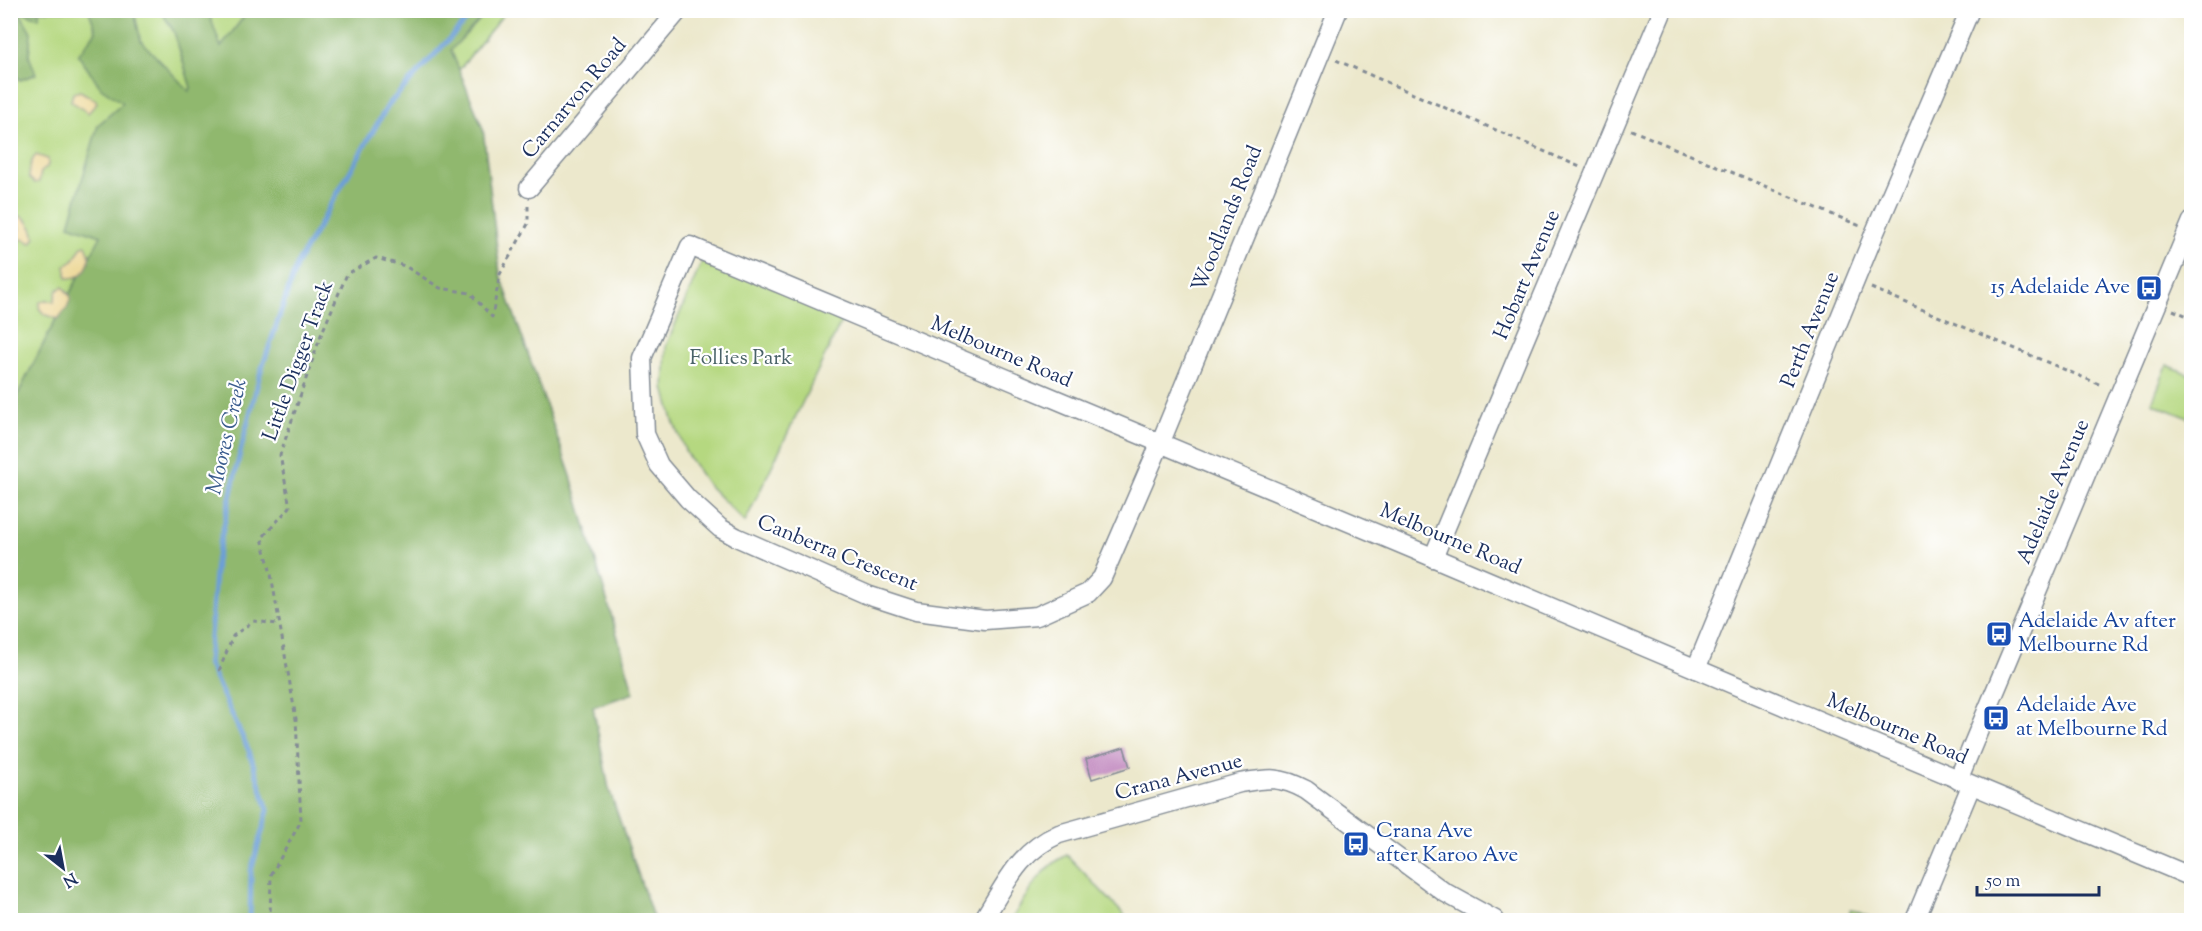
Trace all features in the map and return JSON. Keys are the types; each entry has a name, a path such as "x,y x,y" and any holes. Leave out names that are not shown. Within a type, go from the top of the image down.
{"street":[{"name":"Carnarvon Road","path":"529,188 679,10"},
{"name":"Hobart Avenue","path":"1433,558 1663,10"},
{"name":"Perth Avenue","path":"1696,669 1875,232 1970,10"},
{"name":"Woodlands Road","path":"1160,444 1321,53 1333,12"},
{"name":"Adelaide Avenue","path":"1915,921 1965,783 2192,221"},
{"name":"Melbourne Road","path":"690,246 2192,877"},
{"name":"Canberra Crescent","path":"690,246 642,357 645,434 658,465 688,499 720,528 870,596 916,611 985,620 1037,616 1088,593 1102,578 1160,444"},
{"name":"Crana Avenue","path":"983,921 1021,860 1040,842 1059,834 1240,783 1264,779 1287,780 1306,790 1444,892 1495,921"}],"path":[{"path":"1321,53 1595,173"},
{"path":"1616,123 1875,232"},
{"name":"Little Digger Track","path":"270,921 271,875 301,821 296,719 271,574 262,538 290,507 280,455 321,335 347,274 376,258 405,266 440,288 470,292 492,317 500,274 528,224 529,188"},
{"path":"1855,282 2101,385"},
{"path":"219,671 232,636 253,621 278,624"}],"green space":[{"path":"10,11 39,11 39,18 20,13 31,32 29,56 36,74 20,80 11,69"},
{"path":"11,11 248,11 159,133 58,315 11,408"},
{"path":"89,11 134,11 141,41 189,91 191,88 174,32 161,11 208,11 221,47 248,11 488,11 451,50 483,129 500,274 571,476 634,693 593,707 609,789 654,920 11,920 11,408 101,236 69,225 98,125 123,103 101,88 78,55 96,31"},
{"path":"435,11 506,11 459,70"},
{"name":"Follies Park","path":"703,259 844,316 745,522 707,484 686,453 664,388 666,346"},
{"path":"2167,365 2191,375 2191,419 2152,403"},
{"path":"1067,855 1129,920 1011,920 1041,875"},
{"path":"1851,909 1876,920 1846,920"}],"sand":[{"path":"80,91 96,100 97,103 88,113 71,101 73,93"},
{"path":"36,155 48,159 48,163 41,172 39,182 35,183 29,175"},
{"path":"20,216 33,230 35,237 31,243 18,237 20,229 15,220"},
{"path":"86,245 89,257 87,268 79,276 67,278 65,266 73,261 82,246"},
{"path":"63,287 71,297 67,308 58,319 44,314 39,308 40,302 47,300 54,302 57,290"}],"building":[{"path":"1124,747 1130,767 1092,779 1086,759"}],"waterway":[{"name":"Moores Creek","path":"250,920 251,871 268,810 249,751 208,663 216,561 239,457 260,374 297,264 388,105 476,10"}],"place":[{"name":"15 Adelaide Ave","path":"2149,288"},
{"name":"Adelaide Av after Melbourne Rd","path":"1999,634"},
{"name":"Adelaide Ave at Melbourne Rd","path":"1996,718"},
{"name":"Crana Ave after Karoo Ave","path":"1356,844"}]}
